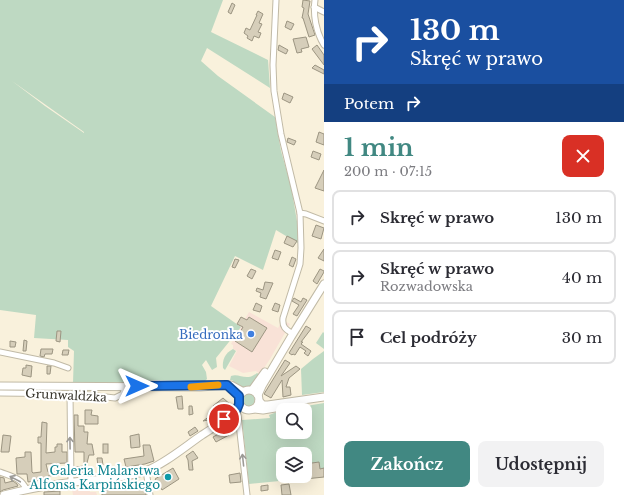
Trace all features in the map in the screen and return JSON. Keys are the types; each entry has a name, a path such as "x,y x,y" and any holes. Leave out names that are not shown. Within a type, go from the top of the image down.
{"street":[{"path":"276,0 273,65 274,91 281,134 300,213 300,264 282,325 292,335"},
{"path":"315,0 314,19 324,45"},
{"path":"314,7 324,12"},
{"path":"300,213 324,221"},
{"path":"214,428 250,410 258,404 262,386 324,284"},
{"path":"252,390 292,335"},
{"path":"0,352 54,363 68,368"},
{"path":"0,386 227,385 234,387 240,394"},
{"name":"Grunwaldzka","path":"0,393 70,393 115,398 123,394 125,386"},
{"path":"4,495 26,489 36,491 71,482 125,476 146,471 214,428 232,414 237,409 239,404 240,394 245,390 252,390 266,405 324,398"},
{"path":"70,393 71,482"},
{"path":"239,404 244,409 268,410 294,402"},
{"path":"238,415 247,495"},
{"path":"146,471 150,495"},
{"path":"0,472 19,481 25,485 26,489"}],"shaded area":[{"path":"249,312 278,328 283,320 290,324 260,374 256,371 243,373 229,366 237,351 233,349 233,345 231,344"},
{"path":"89,487 90,492 96,492 97,495 73,495 72,489"}],"green space":[{"path":"0,0 223,0 211,32 268,60 270,88 207,48 201,61 218,76 275,117 281,151 291,186 301,245 276,230 263,270 235,256 211,306 241,327 216,358 217,367 212,370 206,360 202,365 206,372 207,379 205,381 154,380 135,383 73,383 74,351 68,347 68,340 34,338 36,315 0,310","holes":["12,81 84,132 45,106"]},
{"path":"323,332 324,333 324,349 316,343"},
{"path":"233,349 236,351 225,370 223,368 223,362 226,355"},
{"path":"324,351 324,392 302,395 301,369"},
{"path":"257,373 260,375 251,386 246,388 238,386 230,380 231,376 234,375 250,377"},
{"path":"245,393 251,393 255,397 255,403 251,407 245,407 241,403 241,397"},
{"path":"324,403 324,473 312,474 312,447 276,447 276,481 249,484 242,420 270,418 269,415 276,412 276,439 312,439 312,405"}],"building":[{"path":"303,0 310,1 308,14 315,35 309,37 302,18 304,8 302,7"},
{"path":"232,3 235,5 231,14 228,12"},
{"path":"258,11 263,14 259,23 262,24 258,32 261,33 259,38 254,36 252,41 247,38 248,36 244,33 246,28 250,30"},
{"path":"287,21 294,24 291,30 285,27"},
{"path":"306,37 309,47 301,49 302,52 297,53 293,39"},
{"path":"279,45 288,50 286,54 278,50"},
{"path":"317,45 324,55 324,65 312,49"},
{"path":"315,65 324,70 324,74 312,68"},
{"path":"284,93 293,97 290,103 282,99"},
{"path":"319,132 324,134 324,145 316,142"},
{"path":"288,138 296,141 294,145 287,142"},
{"path":"313,151 321,154 319,160 311,157"},
{"path":"324,170 324,191 315,188"},
{"path":"316,225 324,228 321,239 312,236"},
{"path":"287,236 297,241 293,247 284,243"},
{"path":"324,249 324,261 318,258"},
{"path":"275,250 281,252 278,260 272,258"},
{"path":"292,257 296,259 293,267 289,265"},
{"path":"235,259 239,260 235,268 232,267"},
{"path":"251,269 256,271 252,279 247,276"},
{"path":"320,269 324,272 317,284 313,281"},
{"path":"265,282 273,283 266,299 260,297 261,293 256,291 257,288 263,290"},
{"path":"294,298 301,302 303,298 307,300 297,316 293,314 299,305 292,301"},
{"path":"256,303 262,306 260,312 253,310"},
{"path":"275,303 280,305 278,312 272,310"},
{"name":"Biedronka","path":"241,317 247,320 249,317 267,328 252,352 235,341 243,327 237,324"},
{"path":"306,326 311,329 301,344 311,351 308,356 304,353 306,351 300,347 295,355 292,355 289,353"},
{"path":"57,331 61,331 60,342 56,341"},
{"path":"24,340 27,341 26,351 23,351"},
{"path":"10,341 16,342 15,347 10,347"},
{"path":"41,349 53,349 52,354 45,354 44,357 40,356"},
{"path":"63,350 69,350 68,355 62,355"},
{"path":"285,360 290,363 281,376 296,366 300,369 289,378 286,387 290,387 291,395 283,397 282,380 271,398 264,394"},
{"path":"26,365 32,366 31,377 22,375 23,368 26,368"},
{"path":"47,366 51,366 50,374 47,374"},
{"path":"182,396 183,409 178,409 176,397"},
{"path":"223,398 232,406 210,423 208,420 203,421 217,411 213,406"},
{"path":"189,406 192,406 193,414 189,415"},
{"path":"85,410 92,410 91,415 98,416 98,424 85,424"},
{"path":"74,415 78,415 78,426 84,426 84,432 88,432 87,444 92,444 94,455 89,455 87,463 84,463 84,452 75,452"},
{"path":"42,422 47,423 46,453 55,452 55,447 57,447 57,444 62,444 62,452 67,452 67,463 46,464 48,472 58,471 59,475 48,476 49,479 28,482 27,474 17,474 16,458 25,457 25,452 31,452 32,472 41,472 41,443 38,443 38,437 41,437"},
{"path":"195,427 198,431 190,436 188,432"},
{"path":"226,430 229,435 216,442 213,437"},
{"path":"139,434 140,447 131,448 130,436"},
{"path":"3,435 11,436 9,452 1,452"},
{"path":"103,444 108,444 108,453 103,453"},
{"path":"143,445 150,445 154,461 126,467 124,459 144,456"},
{"path":"193,451 198,458 192,461 193,470 189,470 186,456"},
{"path":"97,458 102,458 103,465 98,466"},
{"path":"319,462 320,469 324,468 324,477 312,478 312,463"},
{"path":"84,466 84,475 75,475 75,467"},
{"name":"Galeria Malarstwa Alfonsa Karpińskiego","path":"173,468 179,479 162,490 155,479"},
{"path":"240,473 241,482 230,483 229,475"},
{"path":"0,477 4,478 5,483 13,481 18,486 0,492"},
{"path":"289,484 291,495 282,495 281,485"},
{"path":"268,485 268,490 261,491 261,486"},
{"path":"144,486 146,495 102,495 102,491"},
{"path":"60,491 60,495 44,495 44,492"}],"slow traffic":[{"path":"191,387 218,385"}],"place":[{"name":"Biedronka","path":"251,334"},
{"name":"Galeria Malarstwa Alfonsa Karpińskiego","path":"168,477"}],"route":[{"path":"137,386 200,387 227,385 239,396 239,404 237,409 224,419"}]}
